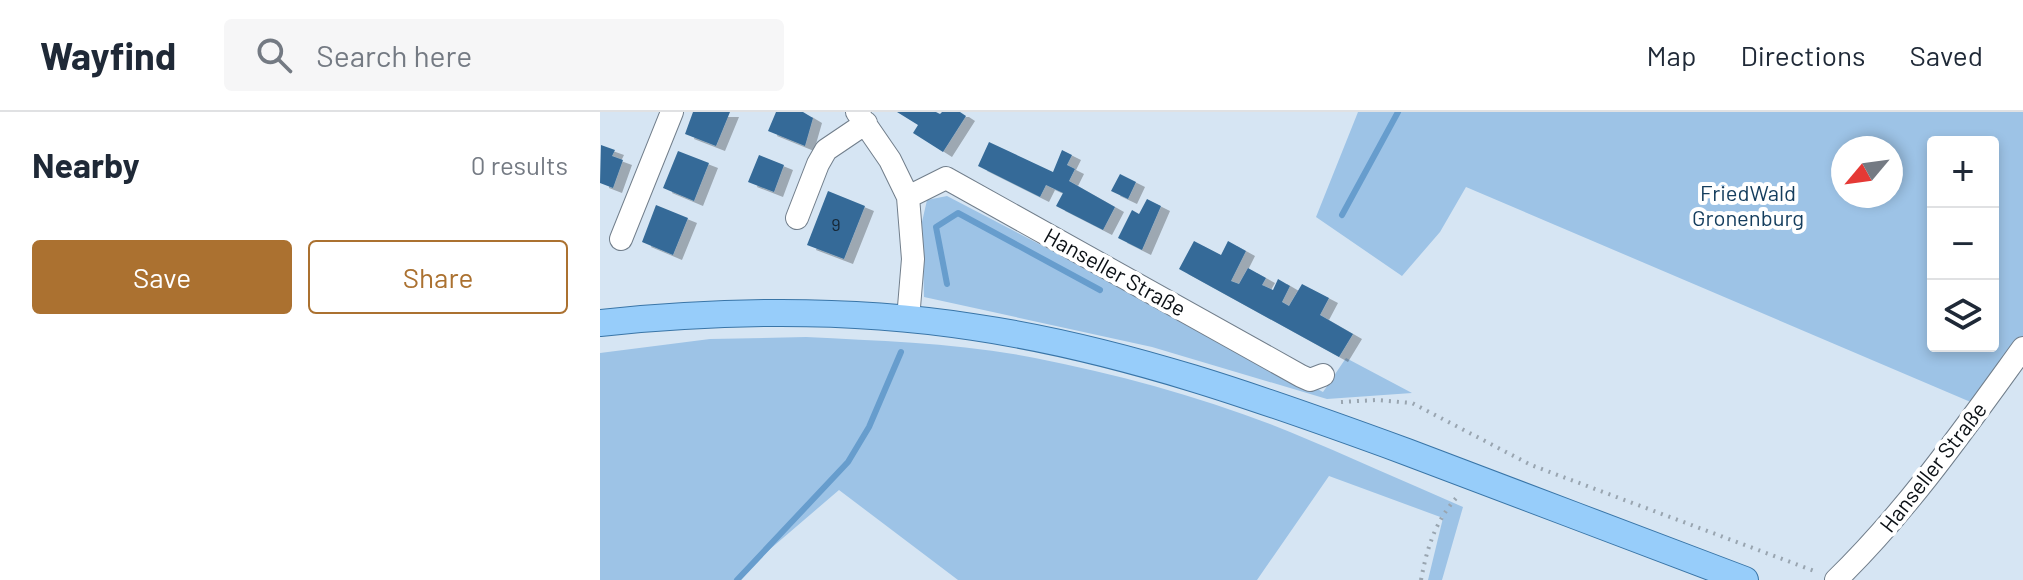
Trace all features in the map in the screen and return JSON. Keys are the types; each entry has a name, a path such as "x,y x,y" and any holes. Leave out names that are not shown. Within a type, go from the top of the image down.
{"main road":[{"path":"600,323 707,314 908,319 1025,336 1147,363 1336,426 1745,580"}],"street":[{"path":"621,239 672,112"},
{"path":"797,218 826,150 861,118 890,160 908,197 913,259 908,319"},
{"name":"Hanseller Straße","path":"908,197 946,178 1301,376 1310,380 1323,375"},
{"name":"Hanseller Straße","path":"1836,580 1868,549 1931,472 2023,348"}],"path":[{"path":"1421,580 1429,543 1441,517 1452,503"}],"green space":[{"name":"FriedWald Gronenburg","path":"1358,112 2023,112 2023,348 1980,406 1466,187 1440,232 1402,276 1316,217"},
{"path":"947,196 1323,392 1346,358 1412,393 1327,399 1152,347 924,297 922,222 927,200"},
{"path":"806,337 950,346 1035,358 1164,389 1259,420 1463,507 1442,580 1428,580 1443,518 1329,476 1257,580 958,580 839,490 734,580 600,580 600,353 710,339"}],"building":[{"path":"693,112 730,112 716,146 685,134"},
{"path":"776,112 803,112 813,118 805,146 768,131"},
{"path":"897,112 960,112 966,116 943,152 913,133 918,125"},
{"path":"989,142 1053,172 1062,150 1072,155 1067,165 1075,169 1069,181 1115,207 1103,230 1056,206 1063,193 1046,185 1040,197 978,166"},
{"path":"601,145 615,150 612,156 623,160 613,188 600,183"},
{"path":"678,151 709,163 694,201 663,188"},
{"path":"759,155 784,165 774,192 748,182"},
{"path":"1120,174 1136,182 1128,199 1111,191"},
{"path":"828,191 865,206 844,259 807,245"},
{"path":"1147,199 1161,206 1142,250 1118,238 1132,210 1139,214"},
{"path":"656,205 688,218 673,255 642,242"},
{"path":"1194,241 1221,255 1228,241 1246,251 1231,281 1239,284 1248,268 1266,278 1262,285 1273,290 1278,279 1290,286 1282,302 1289,306 1302,284 1329,298 1320,315 1353,334 1339,357 1179,269"}],"waterway":[{"path":"1342,215 1398,112"},
{"path":"947,284 936,227 958,213 1100,290"},
{"path":"737,580 848,462 869,427 901,352"}]}
